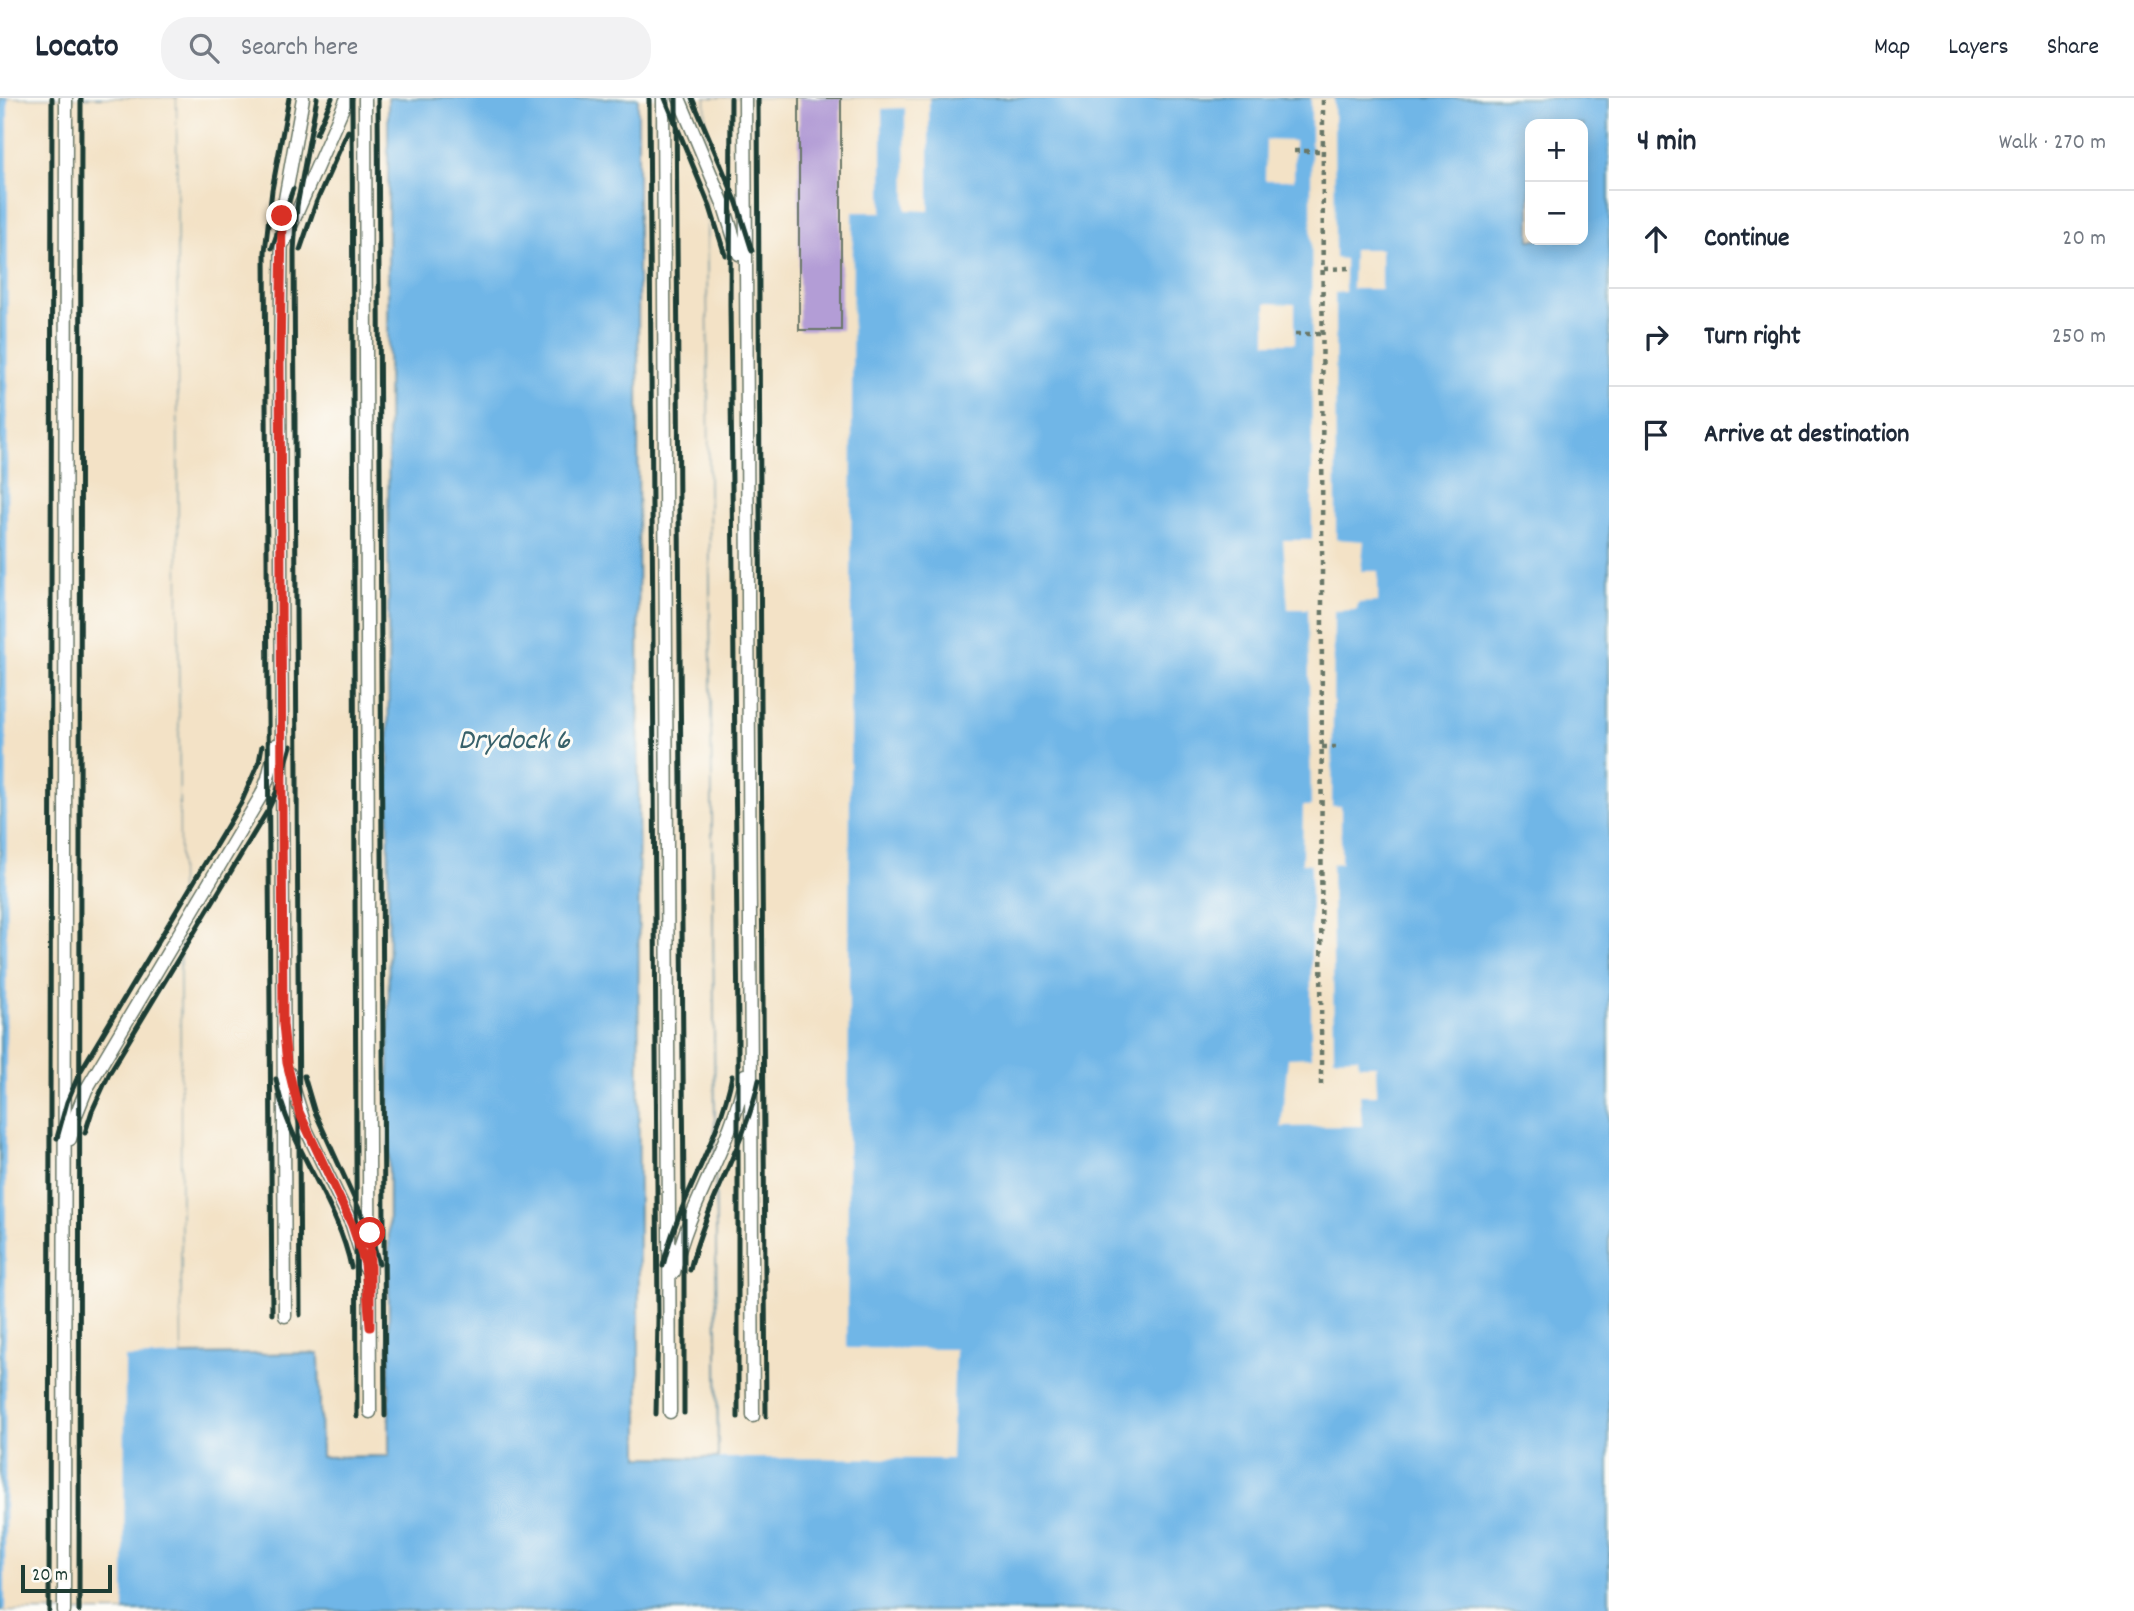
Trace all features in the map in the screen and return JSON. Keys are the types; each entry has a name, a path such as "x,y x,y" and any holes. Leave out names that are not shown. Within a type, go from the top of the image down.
{"lane":[{"path":"64,1611 66,98"},
{"path":"285,1316 280,365 282,216 303,98"},
{"path":"282,247 347,98"},
{"path":"365,98 370,1412"},
{"path":"663,98 670,1412"},
{"path":"679,98 737,243 744,306"},
{"path":"745,98 744,306 752,1416"},
{"path":"65,1200 70,1136 86,1090 262,794 276,741 281,682"},
{"path":"283,1024 287,1063 299,1112 352,1225 365,1264 370,1327"},
{"path":"671,1320 675,1268 691,1220 733,1122 746,1075 750,1026"}],"path":[{"path":"1321,1085 1323,98"},
{"path":"1294,151 1323,151"},
{"path":"1324,269 1352,268"},
{"path":"1295,334 1324,334"},
{"path":"1322,747 1334,747"}],"water":[{"name":"Drydock 6","path":"0,98 176,98 181,1355 319,1353 321,1457 389,1456 388,98 638,98 639,1457 718,1458 706,98 1609,98 1609,1611 0,1611"}],"pier":[{"path":"8,98 176,98 181,1356 125,1358 124,1611 5,1611"},
{"path":"706,98 929,98 929,211 906,210 905,108 882,109 882,212 853,212 847,1348 955,1349 951,1459 719,1458"},
{"path":"1311,98 1334,98 1335,258 1345,259 1345,292 1335,293 1336,539 1364,541 1361,571 1378,571 1378,602 1358,603 1357,610 1334,611 1332,806 1341,806 1341,863 1332,864 1334,1058 1358,1057 1359,1065 1376,1065 1377,1095 1360,1095 1362,1126 1281,1127 1288,1058 1311,1057 1311,864 1302,863 1303,806 1311,806 1308,609 1288,609 1283,540 1312,540"},
{"path":"1266,140 1294,141 1294,180 1265,180"},
{"path":"1353,249 1381,249 1381,289 1352,289"},
{"path":"1266,303 1295,304 1295,343 1266,343"}],"building":[{"path":"799,98 841,98 841,330 799,330"}],"railway":[{"path":"49,1611 52,98"},
{"path":"79,1611 81,98"},
{"path":"272,1314 265,252 272,190 289,98"},
{"path":"300,1315 294,251 297,206 317,98"},
{"path":"316,134 332,98"},
{"path":"352,98 357,1417"},
{"path":"378,98 385,1416"},
{"path":"649,98 658,1320 656,1414"},
{"path":"665,98 710,207 725,255"},
{"path":"676,98 684,1413"},
{"path":"692,98 737,203 752,251"},
{"path":"731,98 738,1417"},
{"path":"758,98 766,1416"},
{"path":"300,250 316,203 348,131"},
{"path":"272,248 293,189"},
{"path":"57,1138 67,1102 80,1072 241,803 259,762 262,746"},
{"path":"85,1133 110,1072 268,810 280,784 291,746"},
{"path":"304,1076 314,1110 370,1233 379,1264"},
{"path":"663,1266 678,1218 718,1124 732,1076"},
{"path":"276,1079 291,1127 335,1219 351,1267"},
{"path":"690,1270 705,1222 753,1104 759,1080"}],"route":[{"path":"282,216 280,365 283,1024 287,1063 299,1112 352,1225 365,1264 370,1327 370,1233"}]}
